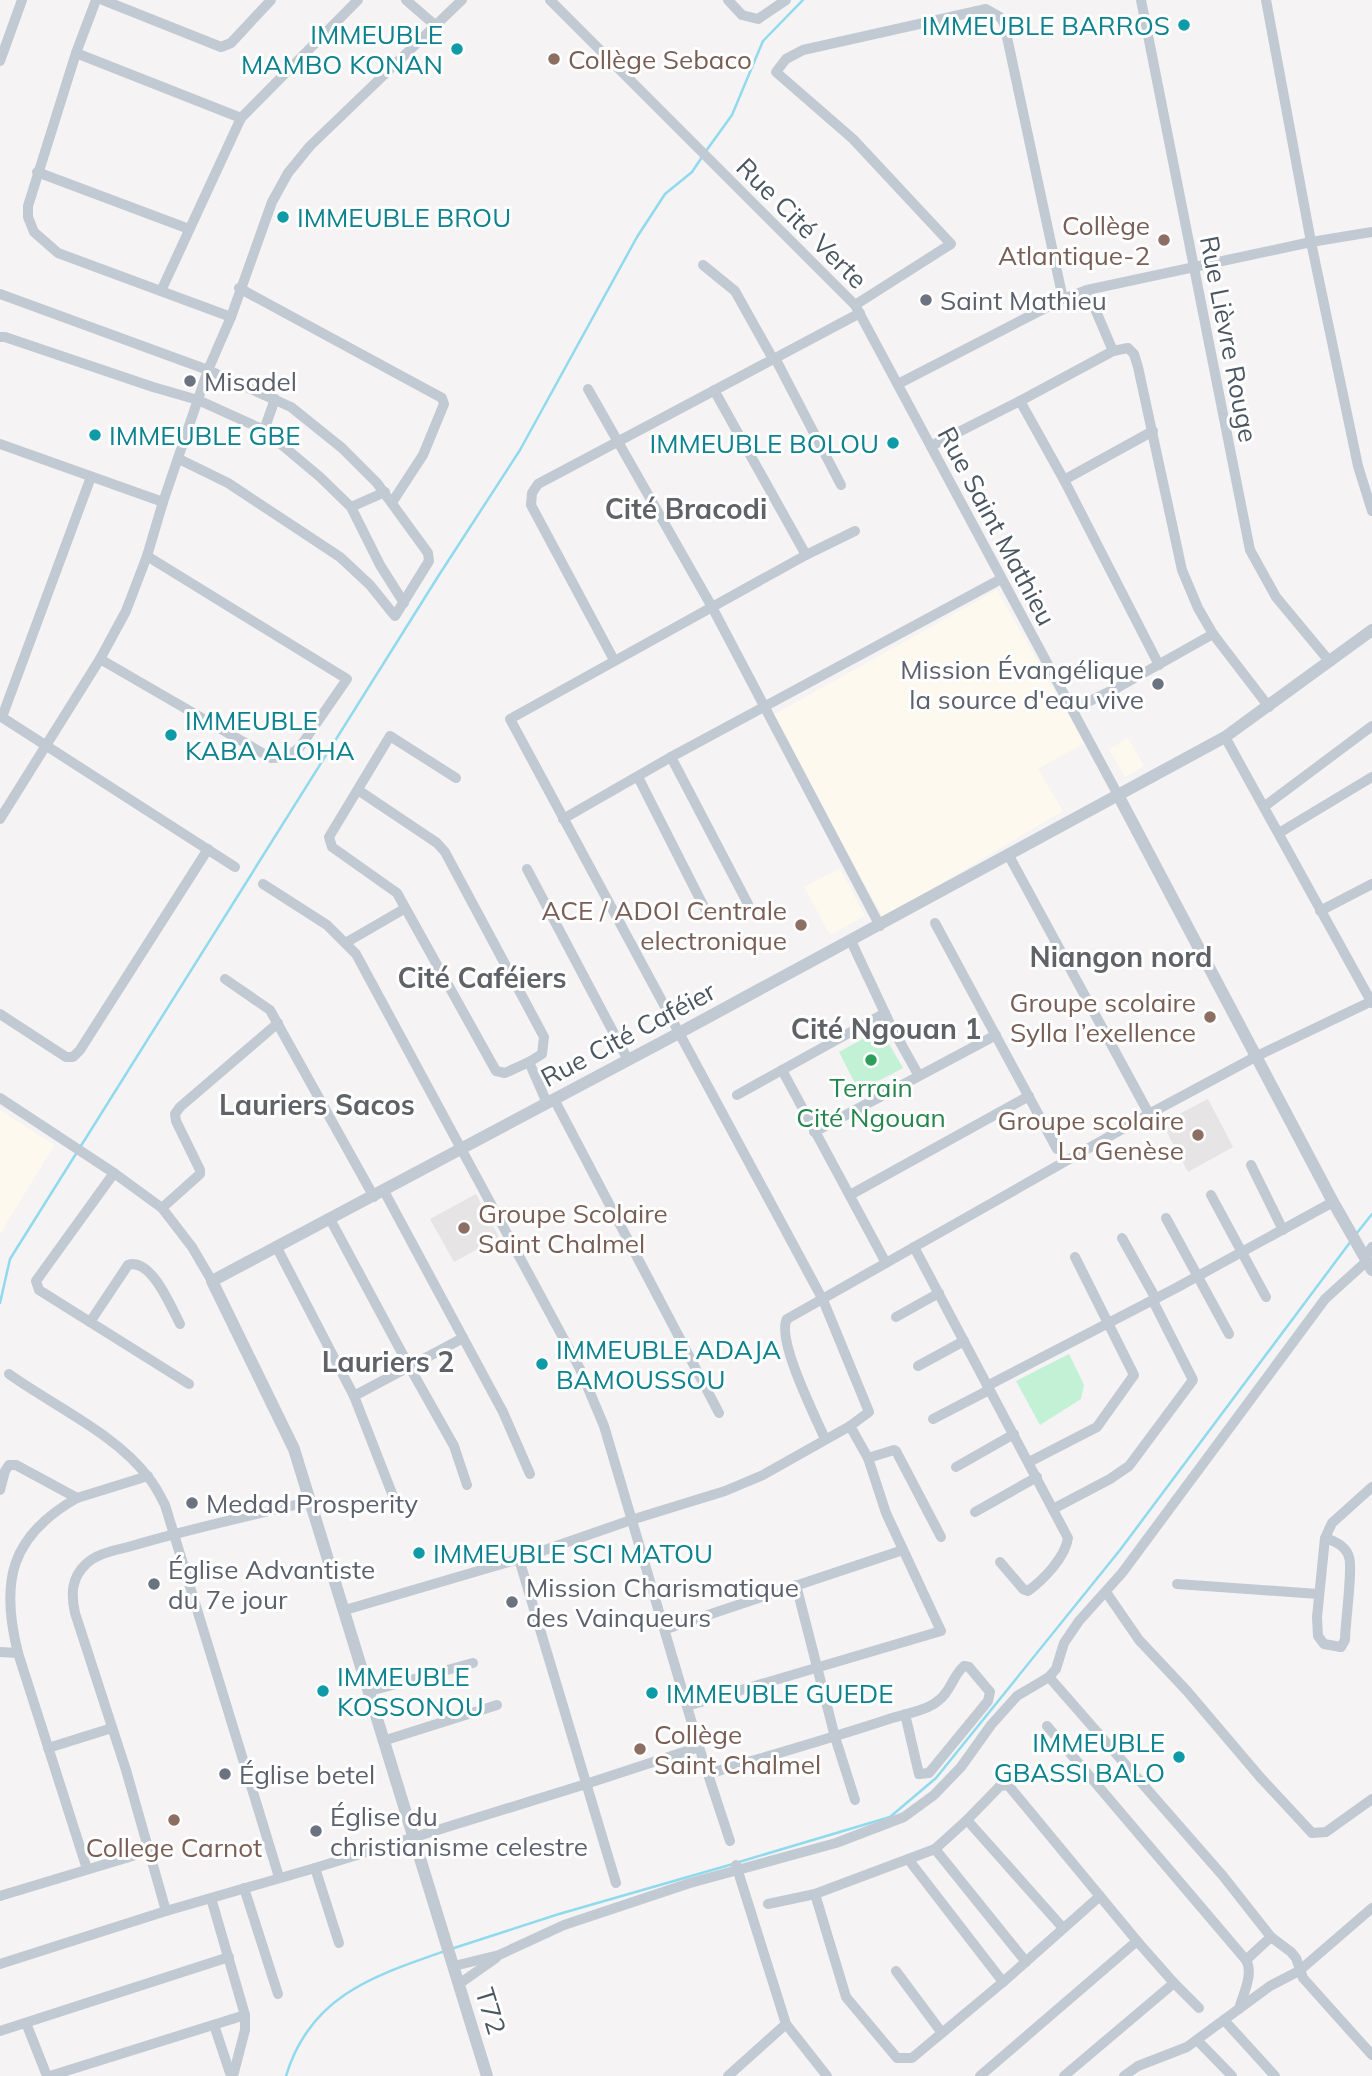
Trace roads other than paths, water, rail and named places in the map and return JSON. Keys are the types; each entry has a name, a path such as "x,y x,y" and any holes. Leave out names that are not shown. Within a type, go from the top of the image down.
{"street":[{"path":"0,61 22,0"},
{"path":"96,0 37,172 28,206 28,217 34,232 58,253 231,317"},
{"path":"103,0 221,47 231,43 271,0"},
{"path":"161,291 241,118 358,0"},
{"path":"406,0 436,26"},
{"path":"0,818 100,659 126,611 147,556 208,370 231,317 272,202 288,173 343,112 462,0"},
{"name":"Rue Cité Verte","path":"550,0 858,309"},
{"path":"728,0 742,15 758,19 786,0"},
{"name":"Rue Lièvre Rouge","path":"1141,0 1250,550 1276,597 1329,662"},
{"path":"1266,0 1311,242 1358,466 1372,511"},
{"path":"614,660 531,505 532,493 538,484 774,358 858,309 951,244 853,139 776,72 786,59 803,50 986,9 1000,17 1004,23 1063,299"},
{"path":"76,54 241,118"},
{"path":"37,172 189,229"},
{"path":"898,384 1063,299 1087,290 1311,242 1372,232"},
{"path":"703,265 735,291 841,485"},
{"path":"240,288 442,398 444,404 423,455 393,501"},
{"path":"1087,290 1113,351"},
{"path":"0,294 208,370 275,399 342,447 385,492 429,556 429,561 395,616 370,585 340,557 228,483 179,459"},
{"name":"Rue Saint Mathieu","path":"858,309 1118,795"},
{"path":"0,337 198,400 264,430 351,507 380,565 404,603"},
{"path":"931,446 1113,351 1128,348 1134,354 1153,431 1182,570 1198,608 1213,634 1269,707"},
{"path":"588,388 712,607 880,926"},
{"path":"714,390 806,555"},
{"path":"264,430 275,399"},
{"path":"1020,401 1064,480 1159,666"},
{"path":"1064,480 1153,431"},
{"path":"0,444 163,502"},
{"path":"91,477 1,716 235,867"},
{"path":"351,507 385,492"},
{"path":"345,1609 519,1559 725,1491 763,1475 868,1415 869,1409 823,1300 510,719 806,555 855,531"},
{"path":"100,659 271,758 288,757 300,747 347,679 147,556"},
{"path":"563,819 671,757 1001,579"},
{"name":"Rue Cité Caféier","path":"212,1281 679,1034 1225,737 1372,630"},
{"path":"1073,709 1159,666 1213,634"},
{"path":"1265,806 1372,726"},
{"path":"358,790 437,843 445,852 544,1037 542,1054 505,1073 496,1070 397,894 332,847 329,842 329,837 390,736 456,778"},
{"path":"825,1439 792,1361 784,1332 787,1319 1149,1114 1257,1056 1372,1002 1225,737"},
{"path":"671,757 748,904"},
{"path":"638,776 705,909"},
{"path":"1279,833 1372,777"},
{"path":"459,1984 499,1955 564,1925 737,1867 836,1843 904,1817 934,1795 961,1767 1017,1696 1049,1677 1056,1669 1064,1643 1079,1621 1106,1592 1325,1299 1368,1258 1333,1202 1118,795"},
{"path":"0,1014 66,1057 73,1057 208,849"},
{"path":"1008,854 1149,1114"},
{"path":"527,869 628,1060"},
{"path":"263,884 327,925 347,942 356,954 580,1369 604,1426 699,1746 730,1840"},
{"path":"1320,911 1372,884"},
{"path":"347,942 404,909"},
{"path":"935,923 1057,1149"},
{"path":"850,941 919,1076"},
{"path":"225,979 266,1006 278,1023 463,1338 503,1412 530,1474"},
{"path":"737,1095 885,1013"},
{"path":"162,1208 200,1174 175,1114 278,1023"},
{"path":"814,1132 996,1035"},
{"path":"529,1062 719,1413"},
{"path":"782,1070 886,1263"},
{"path":"850,1195 1028,1096"},
{"path":"0,1098 162,1208 192,1247 212,1281"},
{"path":"1251,1166 1283,1230"},
{"path":"114,1173 36,1281 39,1290 189,1384"},
{"path":"1212,1195 1266,1297"},
{"path":"933,1419 1333,1202"},
{"path":"331,1219 454,1446 467,1485"},
{"path":"1166,1219 1228,1334"},
{"path":"1053,1509 1129,1466 1194,1380 1122,1238"},
{"path":"276,1246 354,1396 393,1496"},
{"path":"914,1247 1069,1538 1068,1544 1054,1564 1035,1587 1028,1591 1023,1589 1000,1562"},
{"path":"1029,1462 1097,1427 1134,1375 1075,1257"},
{"path":"90,1322 128,1265 135,1263 142,1265 154,1277 180,1324"},
{"name":"T72","path":"212,1281 286,1428 312,1502 487,2076"},
{"path":"896,1317 939,1293"},
{"path":"354,1396 463,1338"},
{"path":"918,1366 964,1341"},
{"path":"9,1374 128,1455 148,1476 165,1504 279,1877"},
{"path":"687,1706 941,1631 886,1513 868,1458 850,1426"},
{"path":"956,1467 1014,1434"},
{"path":"868,1458 896,1451 941,1537"},
{"path":"0,1490 5,1471 9,1465 16,1465 77,1498"},
{"path":"87,1869 18,1653 10,1621 10,1595 20,1553 40,1522 77,1498 148,1476"},
{"path":"975,1512 1037,1477"},
{"path":"1325,1538 1339,1543 1350,1564 1345,1640 1341,1647 1324,1644 1318,1636 1318,1594 1325,1538 1332,1523 1372,1487"},
{"path":"166,1911 75,1613 72,1599 74,1581 84,1566 95,1557 176,1533 312,1502"},
{"path":"666,1629 903,1550"},
{"path":"519,1559 616,1883"},
{"path":"1177,1584 1318,1594"},
{"path":"796,1585 835,1737 855,1800"},
{"path":"1106,1592 1139,1640 1312,1833 1326,1832 1372,1799"},
{"path":"0,1652 18,1653"},
{"path":"370,1691 473,1663"},
{"path":"708,1774 835,1737 940,1700 957,1672 964,1667 969,1667 990,1692 988,1700 929,1773 919,1774 905,1714"},
{"path":"1049,1677 1238,1894 1271,1937 1291,1952 1296,1958 1299,1971 1372,2056"},
{"path":"386,1740 497,1705"},
{"path":"1046,1726 1246,1960 1250,1966 1239,2009"},
{"path":"48,1748 112,1728"},
{"path":"0,1964 586,1784 699,1746"},
{"path":"768,1904 815,1894 935,1849 1000,1786 1008,1784 1137,1941 1199,2008"},
{"path":"967,1820 1063,1928"},
{"path":"935,1849 1026,1962"},
{"path":"0,1896 149,1851"},
{"path":"908,1859 1003,1982"},
{"path":"737,1867 786,2024 827,2076"},
{"path":"315,1868 339,1943"},
{"path":"244,1888 278,1994"},
{"path":"815,1894 846,1997 897,2058 912,2058 1100,1896"},
{"path":"211,1898 245,2015 245,2030 232,2076"},
{"path":"1124,2076 1138,2066 1177,2052 1270,1986 1299,1971 1372,1908"},
{"path":"1246,1960 1271,1937"},
{"path":"980,2076 1137,1941"},
{"path":"453,1963 499,1955"},
{"path":"0,2031 229,1957"},
{"path":"896,1971 942,2033"},
{"path":"1063,2076 1174,1983"},
{"path":"26,2023 49,2076 245,2015"},
{"path":"1224,2020 1275,2076"},
{"path":"728,2076 786,2024"},
{"path":"214,2025 232,2076"},
{"path":"1197,2039 1232,2076"}],"waterway":[{"path":"706,151 732,115 763,41 803,0"},
{"path":"0,1303 10,1259 520,450 637,237 665,194 692,172 702,157"},
{"path":"1357,1233 1372,1214"},
{"path":"739,1862 890,1817 936,1778 1120,1550 1351,1241"},
{"path":"451,1949 559,1914 733,1864"},
{"path":"286,2076 297,2049 311,2026 328,2008 369,1980 445,1951"}],"place":[{"name":"IMMEUBLE BARROS","path":"1184,25"},
{"name":"IMMEUBLE MAMBO KONAN","path":"457,49"},
{"name":"Collège Sebaco","path":"554,59"},
{"name":"IMMEUBLE BROU","path":"283,217"},
{"name":"Collège Atlantique-2","path":"1164,240"},
{"name":"Saint Mathieu","path":"926,300"},
{"name":"Misadel","path":"190,381"},
{"name":"IMMEUBLE GBE","path":"95,435"},
{"name":"IMMEUBLE BOLOU","path":"893,443"},
{"name":"Mission Évangélique la source d'eau vive","path":"1158,684"},
{"name":"IMMEUBLE KABA ALOHA","path":"171,735"},
{"name":"ACE / ADOI Centrale electronique","path":"801,925"},
{"name":"Groupe scolaire Sylla l’exellence","path":"1210,1017"},
{"name":"Terrain Cité Ngouan","path":"871,1060"},
{"name":"Groupe scolaire La Genèse","path":"1198,1135"},
{"name":"Groupe Scolaire Saint Chalmel","path":"464,1228"},
{"name":"IMMEUBLE ADAJA BAMOUSSOU","path":"542,1364"},
{"name":"Medad Prosperity","path":"192,1503"},
{"name":"IMMEUBLE SCI MATOU","path":"419,1553"},
{"name":"Église Advantiste du 7e jour","path":"154,1584"},
{"name":"Mission Charismatique des Vainqueurs","path":"512,1602"},
{"name":"IMMEUBLE KOSSONOU","path":"323,1691"},
{"name":"IMMEUBLE GUEDE","path":"652,1693"},
{"name":"Collège Saint Chalmel","path":"640,1749"},
{"name":"IMMEUBLE GBASSI BALO","path":"1179,1757"},
{"name":"Église betel","path":"225,1774"},
{"name":"College Carnot","path":"174,1820"},
{"name":"Église du christianisme celestre","path":"316,1831"}],"district":[{"name":"Cité Bracodi","path":"686,508"},
{"name":"Niangon nord","path":"1121,956"},
{"name":"Cité Caféiers","path":"482,977"},
{"name":"Cité Ngouan 1","path":"886,1028"},
{"name":"Lauriers Sacos","path":"317,1104"},
{"name":"Lauriers 2","path":"388,1361"}]}
